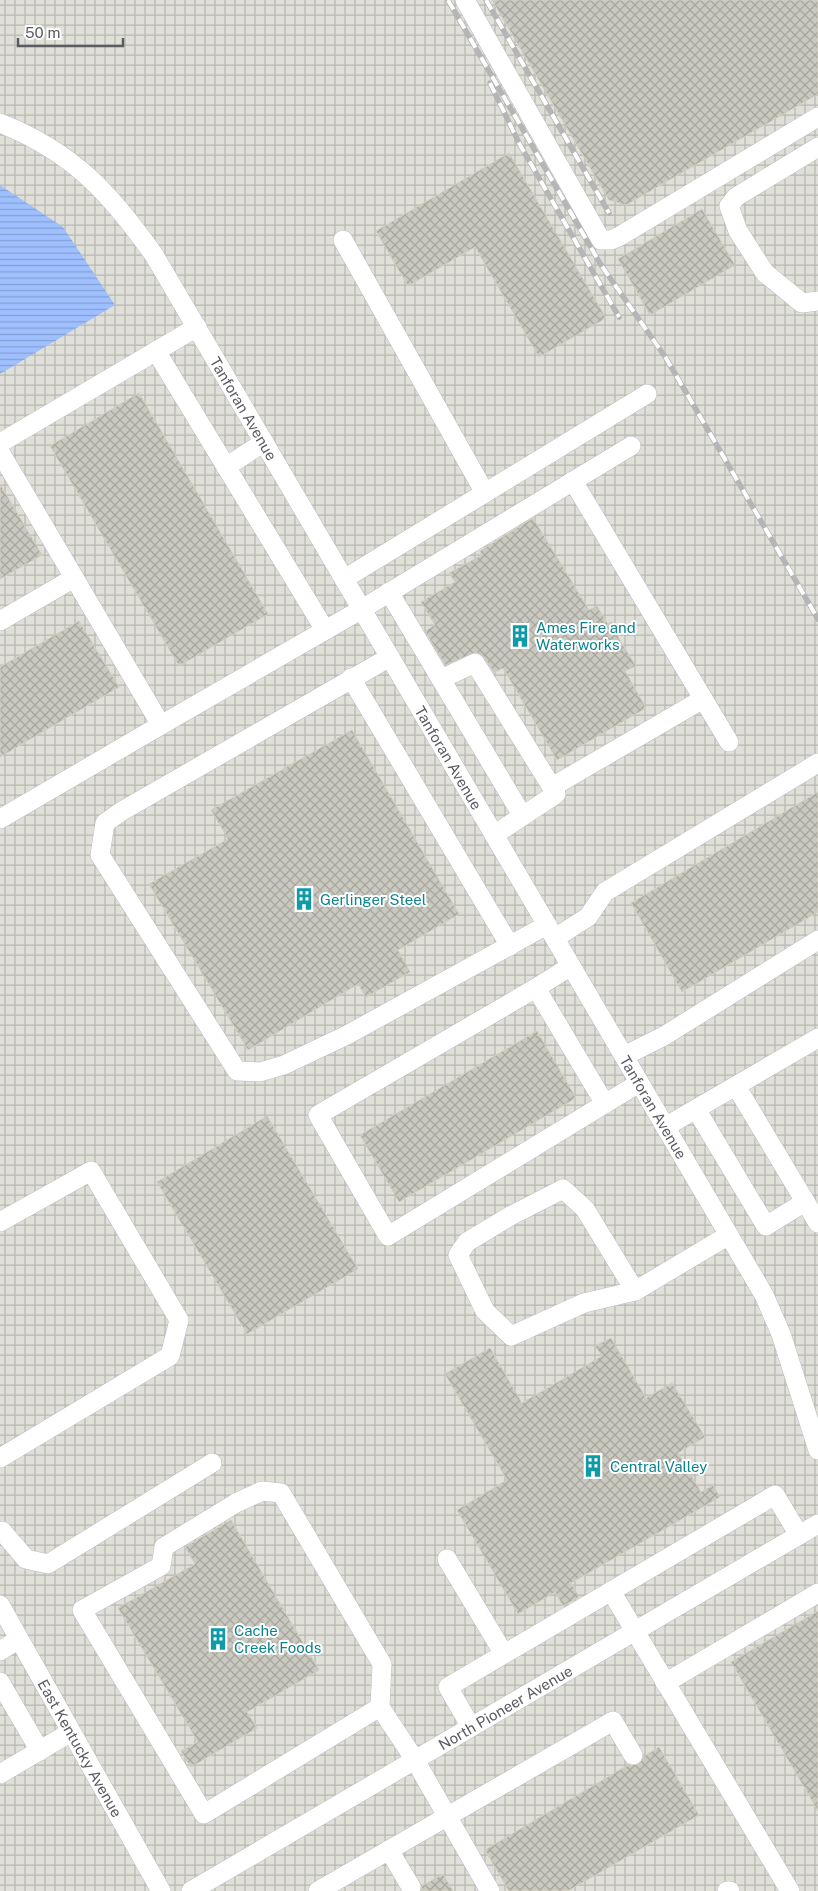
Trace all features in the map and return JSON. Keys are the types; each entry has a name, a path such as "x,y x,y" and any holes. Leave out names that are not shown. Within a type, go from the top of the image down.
{"street":[{"path":"465,0 601,240 611,240 620,236 818,117"},
{"name":"Tanforan Avenue","path":"0,124 24,133 50,148 86,174 112,198 154,255 729,1235 774,1316 818,1450"},
{"path":"818,147 736,197 729,206 738,231 765,273 802,303 818,301"},
{"path":"343,240 485,493"},
{"path":"0,443 196,327"},
{"path":"156,351 325,630"},
{"path":"344,579 647,394"},
{"path":"226,466 264,442"},
{"path":"0,819 362,609 631,446"},
{"path":"0,452 161,725"},
{"path":"574,481 729,742"},
{"path":"0,621 74,578"},
{"path":"389,592 522,815"},
{"path":"390,657 105,823 100,855 237,1071 260,1072 284,1065 347,1035 510,946 588,917 605,892 818,763"},
{"path":"441,679 475,663 556,794 494,835"},
{"path":"351,678 510,946"},
{"path":"552,787 703,699"},
{"path":"624,1056 664,1036 818,940"},
{"path":"571,966 318,1115 388,1236 639,1083"},
{"path":"536,988 605,1104"},
{"path":"666,1127 818,1038"},
{"path":"736,1086 818,1223"},
{"path":"696,1109 766,1226 805,1202"},
{"path":"0,1222 91,1171 180,1320 170,1356 0,1458"},
{"path":"636,1291 607,1248 585,1209 563,1190 512,1215 467,1242 458,1254 486,1311 511,1336 584,1304 636,1291 729,1235"},
{"path":"0,1532 2,1531 26,1559 48,1564 212,1463"},
{"path":"380,1707 204,1814 82,1610 161,1566 164,1547 236,1503 262,1491 281,1493 382,1664 380,1707 415,1760 490,1891"},
{"path":"471,1727 448,1687 775,1495 799,1535"},
{"name":"North Pioneer Avenue","path":"192,1891 818,1524"},
{"path":"447,1559 504,1654"},
{"path":"611,1591 790,1891"},
{"path":"665,1683 818,1593"},
{"name":"East Kentucky Avenue","path":"0,1605 161,1891"},
{"path":"0,1651 19,1639"},
{"path":"0,1682 40,1751"},
{"path":"318,1891 612,1721 633,1755"},
{"path":"0,1774 71,1732"},
{"path":"389,1850 411,1887"}],"shaded area":[{"path":"0,0 818,0 818,1891 0,1891"}],"water":[{"path":"0,185 63,227 115,305 0,374"}],"building":[{"path":"492,0 818,0 818,94 626,205 609,200"},
{"path":"509,153 606,318 539,357 475,247 408,286 376,231"},
{"path":"702,209 735,265 650,315 618,259"},
{"path":"139,393 268,614 179,666 50,446"},
{"path":"0,484 42,555 0,579"},
{"name":"Ames Fire and Waterworks","path":"533,518 589,610 597,606 608,624 611,621 620,635 618,637 636,666 625,671 646,708 557,760 503,668 494,673 484,657 476,652 445,665 425,631 435,625 421,602 455,582 449,573 482,555 480,551"},
{"path":"79,621 119,687 0,757 0,667"},
{"name":"Gerlinger Steel","path":"352,730 459,914 398,950 410,972 366,997 358,984 248,1050 149,884 228,839 211,810"},
{"path":"818,792 818,912 682,992 631,903"},
{"path":"537,1031 576,1098 399,1202 360,1135"},
{"path":"267,1116 358,1269 247,1334 157,1182"},
{"name":"Central Valley","path":"611,1338 646,1398 672,1383 705,1437 678,1453 701,1492 713,1485 720,1497 571,1583 579,1597 563,1606 555,1592 518,1614 457,1510 507,1480 445,1374 490,1348 522,1403 602,1356 595,1346"},
{"name":"Cache Creek Foods","path":"231,1520 319,1670 247,1712 257,1728 191,1767 181,1751 198,1742 118,1608 195,1564 185,1547"},
{"path":"818,1611 818,1811 731,1662"},
{"path":"659,1747 699,1815 568,1891 509,1891 485,1850 628,1765 639,1764 644,1756"},
{"path":"443,1874 453,1891 421,1891 422,1886"}],"railway":[{"path":"448,0 601,265 666,358 818,619"},
{"path":"486,0 609,213"},
{"path":"490,83 520,145 619,317"}],"place":[{"name":"Ames Fire and Waterworks","path":"520,636"},
{"name":"Gerlinger Steel","path":"304,899"},
{"name":"Central Valley","path":"593,1466"},
{"name":"Cache Creek Foods","path":"218,1639"}]}
